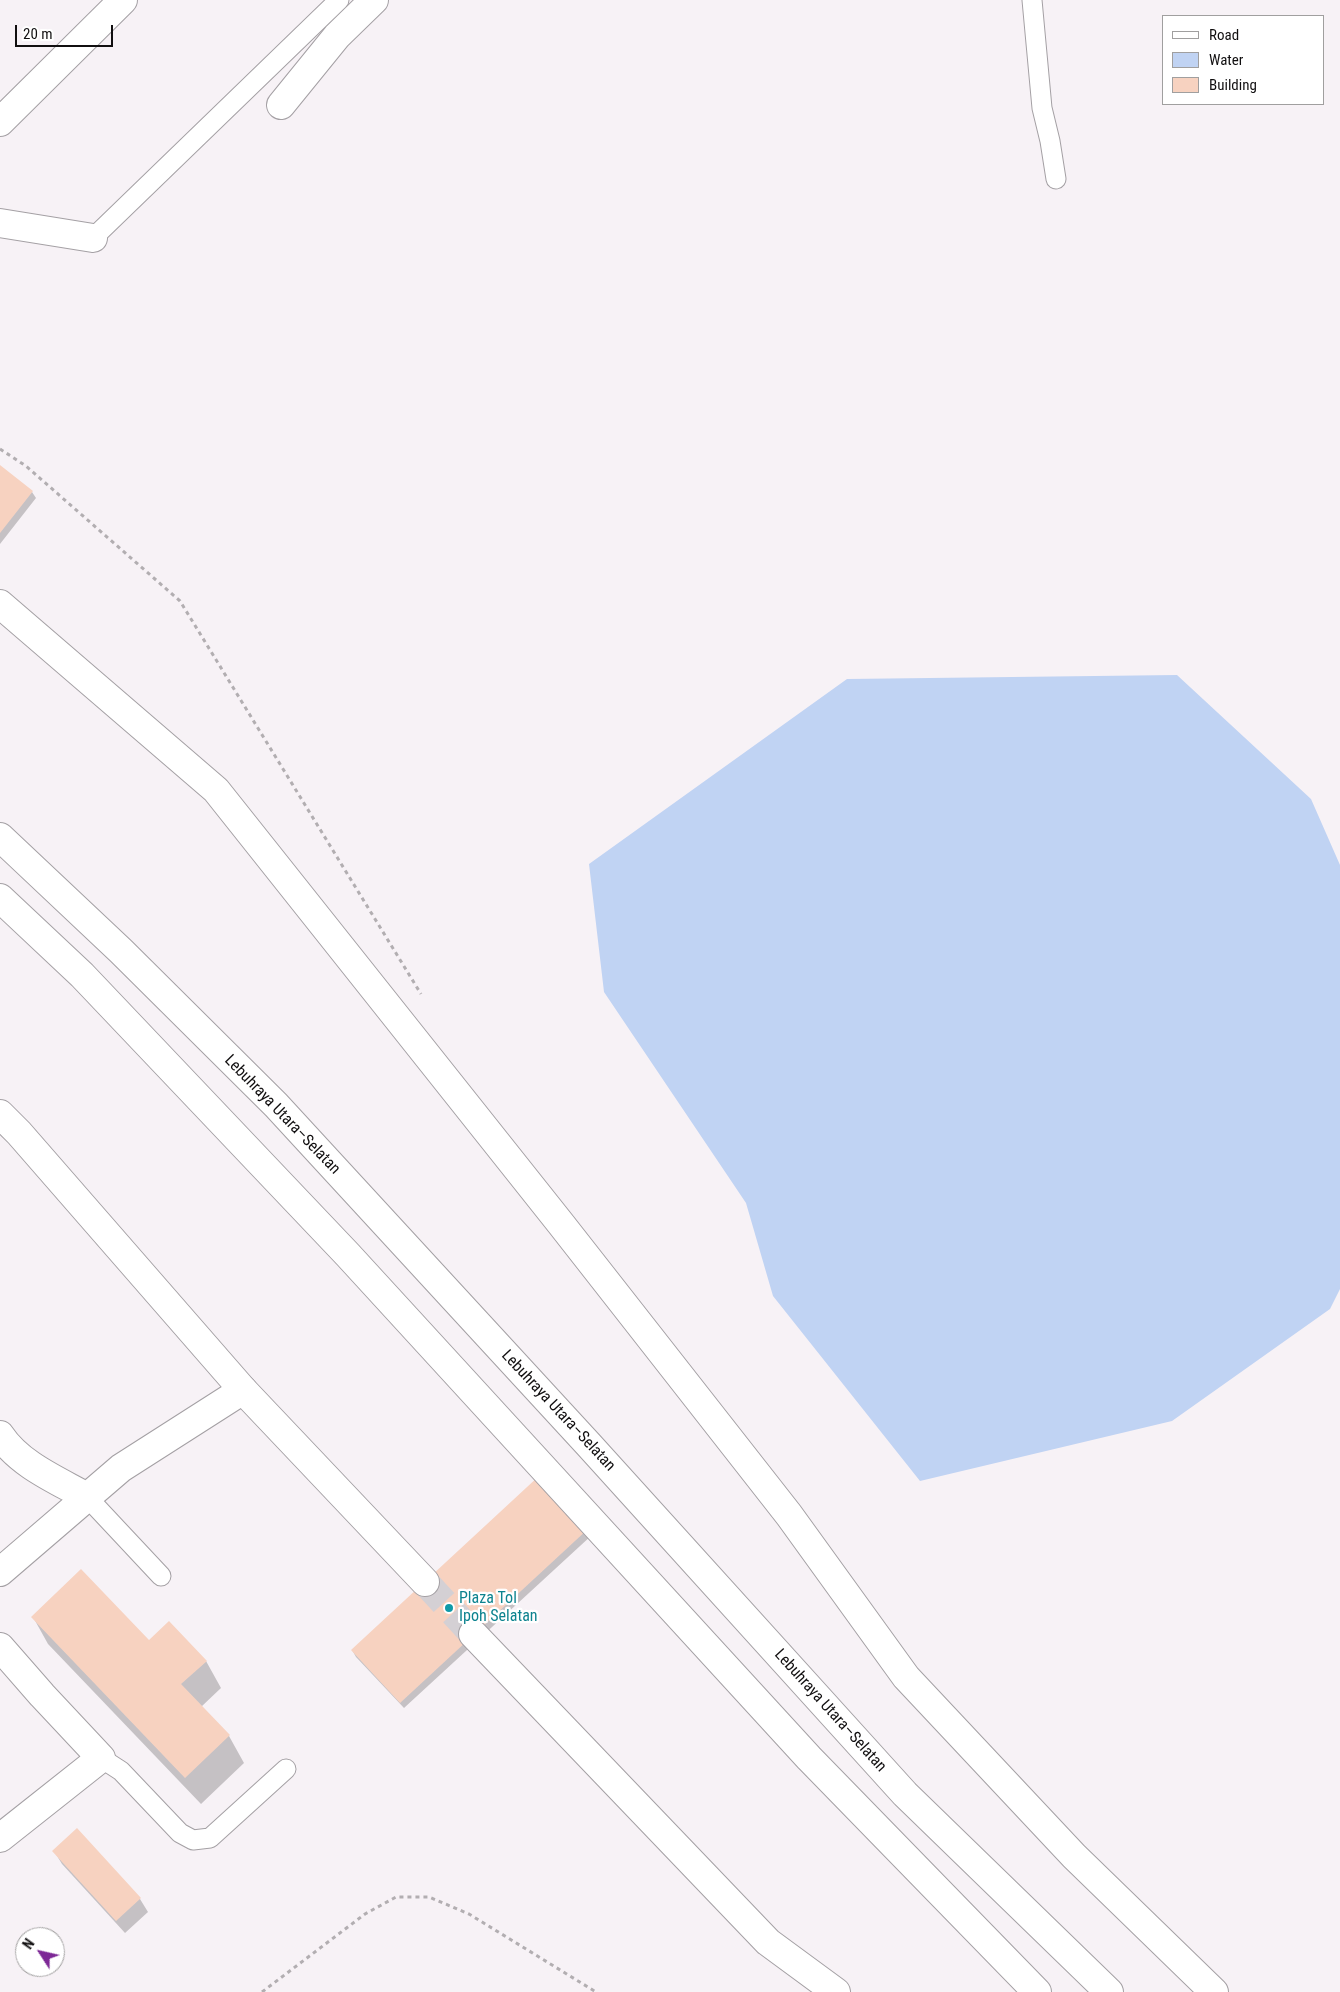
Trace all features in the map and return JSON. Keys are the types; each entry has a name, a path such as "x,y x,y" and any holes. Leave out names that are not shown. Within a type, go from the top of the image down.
{"main road":[{"path":"0,122 123,0"},
{"path":"281,105 337,36 374,0"},
{"path":"0,223 93,238"},
{"path":"0,604 216,790 549,1209 788,1515 906,1677 1074,1856 1214,1992"},
{"name":"Lebuhraya Utara–Selatan","path":"0,837 121,951 276,1105 589,1445 905,1794 1109,1992"},
{"path":"0,898 82,975 348,1255 809,1758 1037,1992"},
{"path":"0,1114 32,1148 243,1390 425,1582"},
{"path":"0,1572 121,1468 243,1390"},
{"path":"2,1442 30,1464 87,1497"},
{"path":"473,1634 768,1942 836,1992"},
{"path":"0,1647 101,1758 0,1838"}],"lane":[{"path":"93,238 339,0"},
{"path":"1032,0 1042,108 1056,179"},
{"path":"87,1497 161,1576"},
{"path":"101,1758 121,1771 180,1833 193,1840 210,1838 286,1770"}],"path":[{"path":"0,449 26,466 180,601 422,997"},
{"path":"262,1992 365,1914 396,1897 429,1897 469,1914 596,1992"}],"water":[{"path":"1177,675 1311,799 1340,865 1340,1289 1330,1309 1172,1421 920,1481 773,1296 746,1203 604,992 589,864 847,679"}],"building":[{"path":"0,465 33,491 0,533"},
{"name":"Plaza Tol Ipoh Selatan","path":"540,1475 589,1528 400,1703 351,1650"},
{"path":"81,1569 149,1640 169,1621 207,1661 181,1684 230,1735 185,1778 31,1617"},
{"path":"77,1828 141,1898 116,1921 52,1851"}],"tunnel":[{"path":"425,1582 473,1634"}],"place":[{"name":"Plaza Tol Ipoh Selatan","path":"449,1608"}]}
